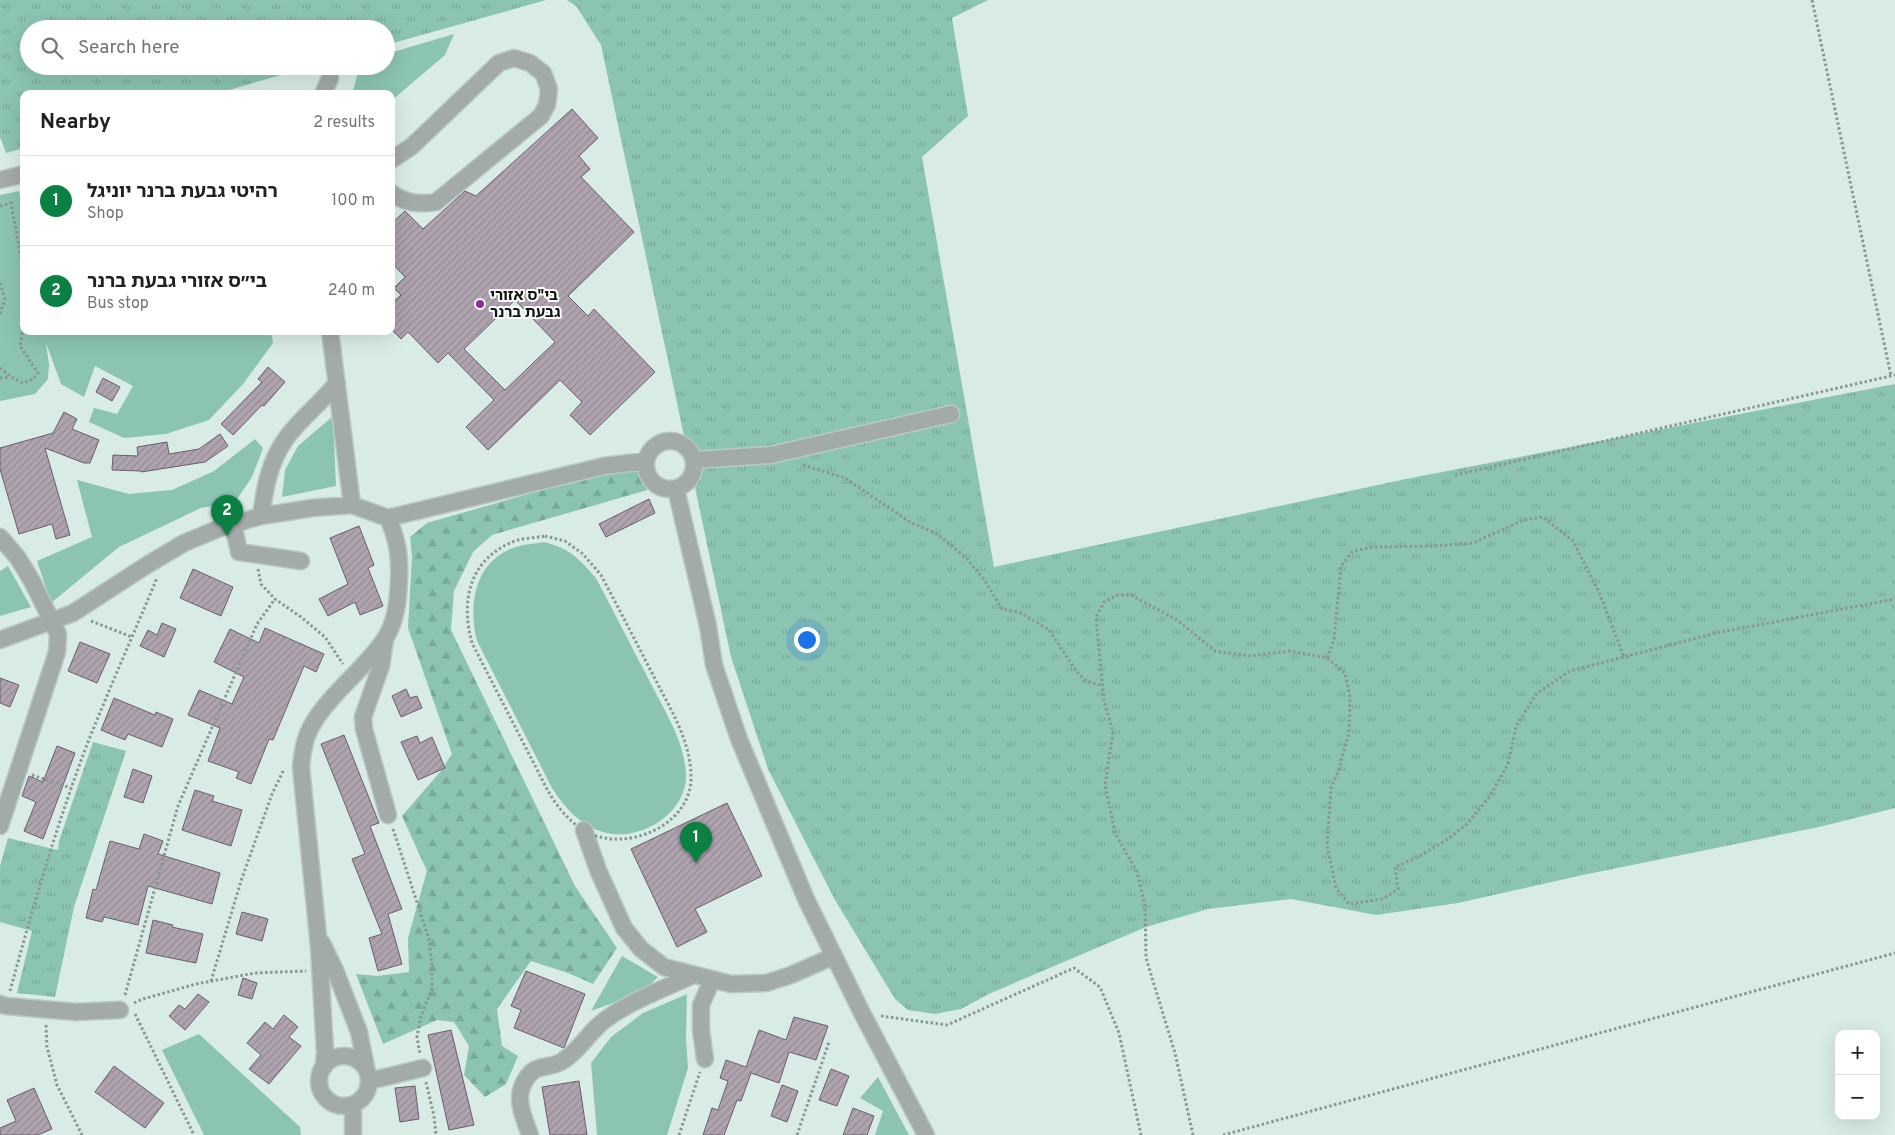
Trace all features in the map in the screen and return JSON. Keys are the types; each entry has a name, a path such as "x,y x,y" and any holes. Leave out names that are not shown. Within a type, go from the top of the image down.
{"street":[{"path":"395,158 412,148 482,82 499,63 514,58 530,63 543,73 549,89 548,105 541,116 436,202 414,204 400,200 395,196"},
{"path":"325,90 330,78"},
{"path":"0,180 20,175"},
{"path":"331,335 352,505"},
{"path":"261,516 266,480 278,453 288,436 337,383"},
{"path":"694,460 772,455 951,414"},
{"path":"668,441 676,441 683,444 689,450 694,460 693,473 689,480 684,486 676,489 660,488 653,483 646,469 646,461 654,447 668,441"},
{"path":"0,640 73,613 146,564 176,548 220,528 261,516 312,508 352,505 388,518 604,466 646,461"},
{"path":"676,489 708,626 714,665 739,739 806,899 862,1013 926,1135"},
{"path":"388,518 395,535 400,559 398,605 385,639 381,666 363,717 364,729 388,815"},
{"path":"233,524 239,552 301,561"},
{"path":"0,537 18,558 32,581 58,634 57,652 0,826"},
{"path":"318,934 335,970 359,1032 368,1077 366,1093 353,1105 335,1105 327,1100 319,1085 324,1067 325,1052 321,970 301,767 302,751 310,728 385,639"},
{"path":"584,830 598,870 624,928 641,949 664,967 730,984 766,983 791,975 834,956"},
{"path":"530,1135 520,1104 521,1088 531,1072 541,1067 563,1062 599,1024 619,1010 693,975"},
{"path":"705,1059 700,1005 712,980"},
{"path":"3,1005 76,1012 125,1007"},
{"path":"324,1067 338,1057 346,1056 355,1059 363,1065 368,1077"},
{"path":"368,1077 423,1068"},
{"path":"353,1105 353,1135"}],"path":[{"path":"1455,475 1893,376 1812,0"},
{"path":"0,206 11,203 20,252"},
{"path":"0,283 6,300 0,314"},
{"path":"0,368 11,377 23,383 33,379 38,373 20,346 22,335"},
{"path":"0,378 11,377"},
{"path":"799,464 845,478 910,522 939,535 966,558 985,581 1002,609 1021,614 1048,630 1077,672 1086,681 1102,686"},
{"path":"1327,658 1334,640 1341,566 1353,551 1373,547 1472,543 1524,520 1543,517 1573,541 1599,592 1624,657"},
{"path":"544,536 565,541 582,554 601,575 683,734 692,777 688,797 667,823 647,834 630,840 604,838 584,830 558,808 548,791 472,643 467,624 468,594 478,570 491,555 511,542 544,536"},
{"path":"255,554 261,584 275,599 325,637 352,677"},
{"path":"3,1005 36,894 88,742 158,578"},
{"path":"1192,1135 1175,1052 1146,958 1145,905 1137,872 1115,833 1105,786 1113,732 1104,701 1096,617 1104,602 1118,595 1131,595 1160,609 1177,620 1215,651 1250,656 1290,651 1327,658 1345,673 1350,697 1349,732 1338,772 1331,788 1327,845 1336,888 1350,904 1383,899 1398,888 1395,867 1418,857 1448,839 1467,824 1490,796 1508,764 1516,727 1536,694 1570,671 1716,633 1895,599"},
{"path":"194,1135 125,1007 133,969 178,806 257,624 275,599"},
{"path":"73,613 132,637"},
{"path":"212,981 241,881 272,794 288,764"},
{"path":"18,770 72,788"},
{"path":"388,815 430,939 432,990 421,1016 417,1038 434,1116 436,1135"},
{"path":"1224,1135 1895,953"},
{"path":"862,1013 947,1025 1074,968 1100,987 1119,1033 1142,1135"},
{"path":"125,1007 143,999 212,981 255,973 321,970"},
{"path":"45,1010 47,1047 57,1085 82,1135"},
{"path":"797,1135 829,1042"},
{"path":"679,1135 705,1059"}],"green space":[{"path":"0,0 546,0 395,42 395,20 20,20 20,75 281,75 229,90 20,90 20,149 6,153 0,137"},
{"path":"567,0 988,0 952,18 968,116 922,157 994,567 1406,479 1895,384 1895,808 1819,827 1583,875 1458,903 1376,915 1291,899 1208,909 1146,927 991,993 961,1009 935,1014 908,1010 895,999 835,900 768,769 731,657 601,45 576,6"},
{"path":"454,34 445,55 395,98 395,90 353,90 357,75 395,75 395,51"},
{"path":"19,191 20,197 20,335 272,335 273,343 243,384 209,420 166,434 124,438 89,422 94,408 117,414 133,386 95,366 84,397 61,384 46,343 49,364 48,379 35,394 0,401 0,195"},
{"path":"333,416 336,486 282,497 285,470 298,446"},
{"path":"255,439 263,448 252,477 235,502 201,508 119,547 51,603 37,561 92,537 77,480 129,494 172,490 214,471"},
{"path":"640,470 641,478 651,489 492,535 473,552 454,591 451,630 575,886 617,948 593,984 568,973 531,961 497,1009 502,1046 518,1056 506,1084 485,1097 464,1075 469,1046 454,1022 437,1020 383,1044 356,974 377,976 409,972 408,938 427,871 402,816 440,772 452,754 408,628 412,557 410,537 427,523 601,473"},
{"path":"544,542 568,551 596,578 678,738 685,762 684,789 678,802 669,813 645,829 617,834 603,832 587,825 568,809 552,788 477,641 474,628 474,600 482,574 500,555 513,548"},
{"path":"8,566 31,607 0,616 0,571"},
{"path":"93,742 126,751 74,907 55,997 17,993 32,931 0,922 0,866 8,838 58,850 59,841"},
{"path":"622,956 658,977 646,989 591,1011"},
{"path":"687,994 686,1039 688,1068 667,1135 597,1135 591,1063 611,1037 643,1013"},
{"path":"199,1034 300,1127 301,1135 204,1135 162,1050"},
{"path":"878,1077 909,1135 875,1135 883,1111 860,1098"}],"building":[{"path":"572,109 598,138 579,156 590,169 581,177 634,232 568,296 588,316 594,309 655,372 590,435 570,415 582,402 560,380 488,450 466,427 494,400 448,353 438,363 408,332 401,339 395,333 395,300 401,295 395,287 405,277 395,266 395,220 405,211 423,229 465,191 476,196","holes":["515,300 555,342 505,390 464,349"]},
{"path":"268,367 285,382 264,406 262,405 233,435 221,424 262,382 258,379"},
{"path":"103,378 120,387 112,401 96,392"},
{"path":"64,412 77,419 72,429 99,440 90,463 84,463 45,448 70,535 56,539 52,524 19,534 0,469 0,448 53,433"},
{"path":"220,434 228,446 205,462 141,472 112,470 113,455 138,456 137,447 167,442 169,454 199,449"},
{"path":"649,499 655,513 606,537 599,524"},
{"path":"359,526 374,565 368,568 383,606 360,615 355,602 328,616 319,599 348,584 330,538"},
{"path":"193,569 233,587 221,616 180,598"},
{"path":"162,623 176,629 164,657 140,646 148,630 157,635"},
{"path":"265,628 324,654 316,672 304,666 273,740 269,739 251,784 236,778 239,772 208,761 220,728 188,715 199,690 232,704 244,677 214,662 230,629 259,643"},
{"path":"80,642 110,654 97,683 68,671"},
{"path":"0,678 19,685 10,707 0,703"},
{"path":"406,689 410,698 417,696 422,708 401,717 392,696"},
{"path":"114,698 155,715 156,712 173,719 162,747 128,734 125,740 101,730"},
{"path":"344,735 379,823 370,826 402,909 388,914 402,964 378,971 369,938 382,934 352,859 365,854 321,744"},
{"path":"417,736 420,743 432,737 445,768 418,780 401,742"},
{"path":"57,746 75,753 43,839 24,831 36,802 22,796 29,776 43,782"},
{"path":"133,769 152,776 143,803 124,797"},
{"path":"195,790 214,796 212,801 242,810 231,846 182,830"},
{"path":"727,803 762,876 695,909 707,932 677,947 631,849"},
{"path":"144,834 163,841 158,854 220,873 212,904 148,886 138,925 104,917 102,922 86,918 93,889 96,890 110,841 139,849"},
{"path":"242,912 268,919 262,941 236,934"},
{"path":"153,920 173,925 172,927 203,934 196,963 146,953"},
{"path":"526,971 585,994 564,1048 514,1028 521,1010 511,1006"},
{"path":"243,978 257,983 252,999 238,995"},
{"path":"198,994 209,1002 185,1030 169,1016 179,1005 185,1009"},
{"path":"284,1015 298,1027 289,1037 301,1046 269,1084 249,1069 261,1055 247,1043 265,1022 273,1029"},
{"path":"794,1017 828,1026 816,1060 789,1052 779,1083 751,1073 741,1101 737,1100 724,1135 703,1135 712,1108 718,1110 728,1081 720,1078 726,1060 746,1067 759,1030 786,1040"},
{"path":"451,1030 474,1125 449,1130 428,1035"},
{"path":"114,1066 164,1103 145,1128 95,1092"},
{"path":"831,1069 849,1076 837,1106 819,1100"},
{"path":"579,1081 587,1135 550,1135 542,1087"},
{"path":"782,1085 798,1091 787,1122 771,1116"},
{"path":"415,1086 419,1119 400,1122 395,1088"},
{"path":"34,1088 52,1129 38,1135 0,1135 0,1128 16,1121 7,1100"},
{"path":"853,1108 874,1116 867,1135 843,1135"}],"place":[{"name":"בי\"ס אזורי גבעת ברנר","path":"480,304"},
{"name":"בי״ס אזורי גבעת ברנר","path":"227,536"},
{"name":"רהיטי גבעת ברנר יוניגל","path":"696,863"}]}
